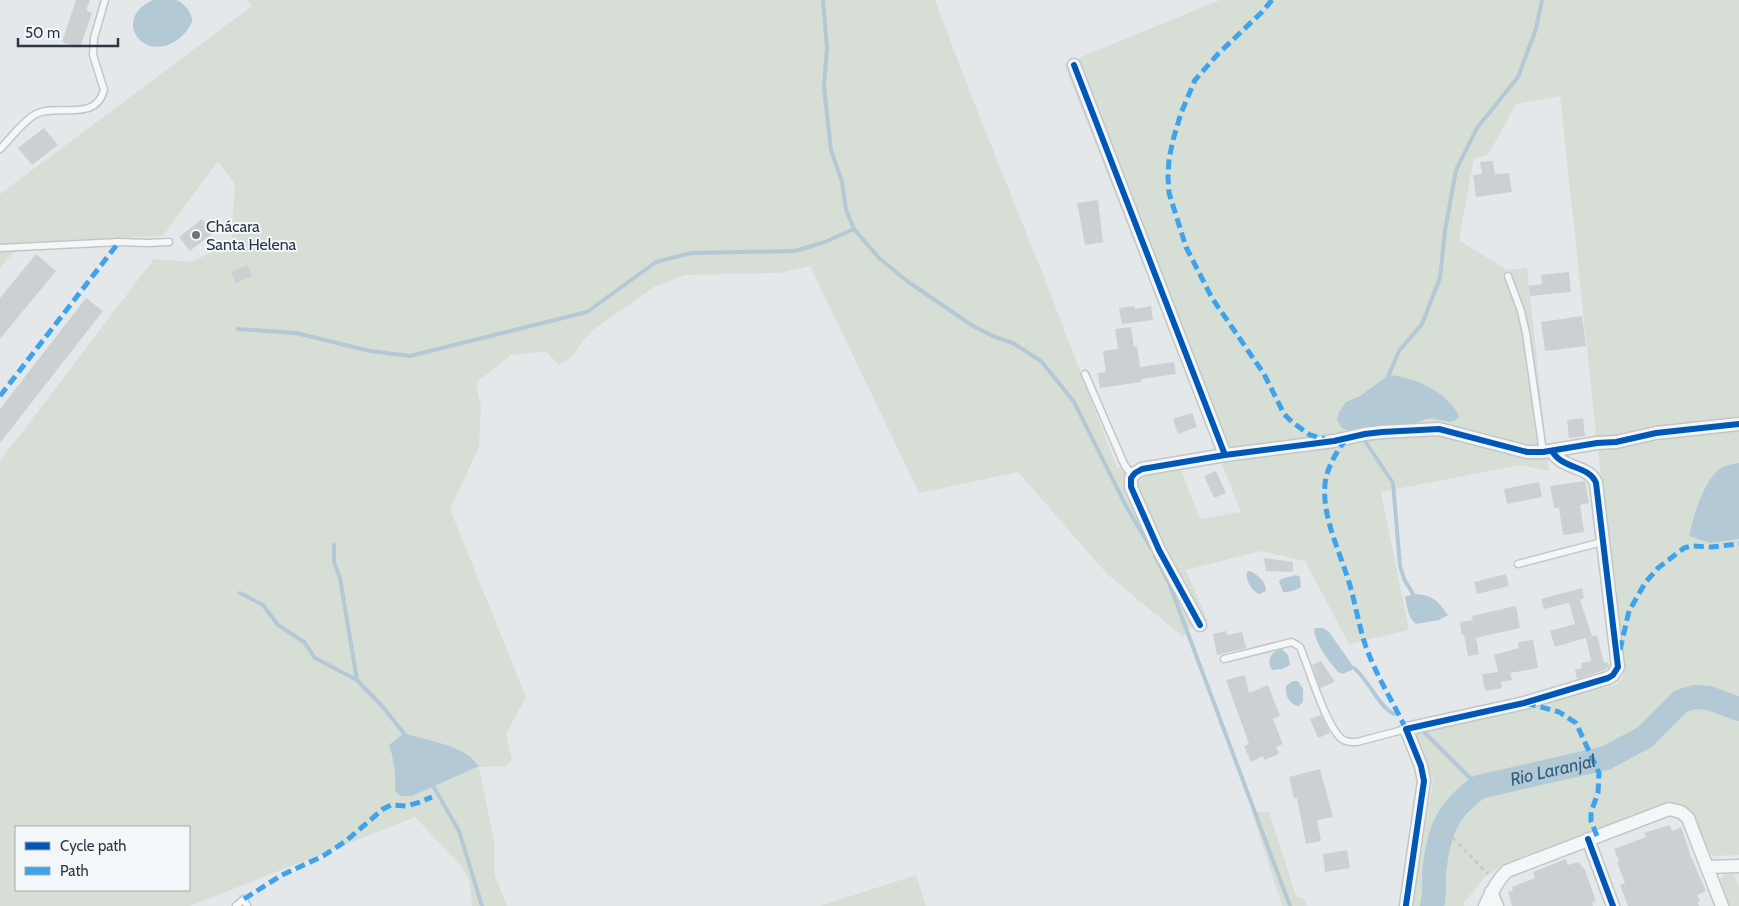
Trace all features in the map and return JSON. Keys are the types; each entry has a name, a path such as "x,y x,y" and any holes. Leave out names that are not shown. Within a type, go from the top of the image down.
{"street":[{"path":"1074,65 1225,455"},
{"path":"1200,625 1159,550 1131,487 1131,478 1142,469 1225,455 1334,441 1365,434 1427,429 1455,432 1527,452 1616,442 1656,432 1739,424"},
{"path":"1406,905 1424,781 1421,766 1406,729 1524,703 1613,675 1617,672 1618,662 1594,478 1587,472 1562,461 1548,451"},
{"path":"1485,906 1495,887 1508,871 1664,810 1673,809 1682,812 1688,818 1722,906"},
{"path":"1588,839 1613,906"},
{"path":"1708,867 1739,866"},
{"path":"1495,887 1497,906"}],"lane":[{"path":"0,149 36,115 49,111 83,110 92,107 99,101 104,90 93,55 94,38 105,0"},
{"path":"0,248 119,242 148,244 169,242"},
{"path":"1508,276 1519,305 1526,332 1548,451"},
{"path":"1085,374 1124,464 1128,470 1135,473"},
{"path":"1518,564 1602,542"},
{"path":"1224,659 1292,642 1300,647 1324,708 1342,739 1350,743 1357,742 1406,729"},
{"path":"236,906 244,899 247,906"}],"path":[{"path":"1431,832 1451,836 1488,875 1495,887"}],"shaded area":[{"path":"247,0 935,0 1117,468 1176,457 1200,519 1241,512 1064,64 1220,0 1739,0 1739,855 1714,856 1707,848 1692,815 1686,809 1676,805 1663,804 1504,864 1485,877 1464,903 1464,906 1411,906 1433,781 1413,733 1616,685 1622,679 1624,671 1597,443 1560,96 1516,104 1488,155 1474,158 1459,240 1507,270 1527,268 1549,471 1520,465 1381,492 1409,630 1349,644 1305,561 1261,551 1186,570 1208,622 1189,628 1183,637 1107,574 1018,472 919,493 810,266 779,273 684,275 654,287 593,330 572,357 559,365 546,351 511,355 476,383 481,407 479,447 450,509 526,697 506,734 512,760 506,766 479,767 494,841 495,876 507,906 472,906 470,883 463,868 415,817 190,906 0,906 0,461 154,259 191,262 231,243 235,184 218,161 163,236 23,242 0,268 0,194 252,6"},
{"path":"1252,812 1269,812 1296,896 1305,899 1307,906 1282,906"},
{"path":"1727,874 1734,874 1739,887 1739,906 1729,906 1720,884 1721,877"},
{"path":"916,875 926,906 820,906"}],"water":[{"path":"153,0 179,1 191,15 192,21 188,30 171,44 158,47 147,45 138,38 134,29 134,19 140,9"},
{"path":"1389,375 1409,379 1429,387 1447,400 1459,416 1456,420 1450,422 1431,418 1411,424 1386,425 1349,431 1342,428 1337,420 1339,412 1346,402 1360,396"},
{"path":"1739,463 1739,539 1710,543 1689,536 1696,509 1709,481 1722,468"},
{"path":"1250,571 1256,574 1265,584 1266,591 1259,594 1252,588 1248,582 1247,575 1247,572"},
{"path":"1296,575 1300,577 1301,587 1283,592 1279,581"},
{"path":"1413,594 1434,599 1448,615 1439,620 1416,624 1407,608 1405,597"},
{"path":"1323,628 1329,632 1353,666 1352,670 1342,674 1338,672 1320,646 1314,629"},
{"path":"1282,649 1288,655 1290,665 1282,669 1272,670 1269,663 1271,656"},
{"path":"1293,681 1298,681 1303,689 1303,702 1299,706 1288,699 1286,693 1286,686"},
{"path":"404,733 453,747 468,755 479,766 412,796 400,796 395,790 394,767 389,745"}],"building":[{"path":"76,0 90,0 86,10 92,13 80,48 62,42"},
{"path":"44,128 58,145 32,165 18,148"},
{"path":"1493,161 1495,174 1509,173 1512,192 1476,197 1473,175 1482,174 1480,162"},
{"path":"1098,200 1103,242 1085,245 1077,203"},
{"name":"Chácara Santa Helena","path":"202,219 213,233 190,251 179,237"},
{"path":"36,254 56,271 0,339 0,298"},
{"path":"247,265 252,276 236,283 231,272"},
{"path":"1569,272 1571,292 1530,296 1529,286 1542,284 1541,275"},
{"path":"86,298 103,311 0,443 0,409"},
{"path":"1134,306 1135,309 1151,306 1153,320 1122,324 1119,308"},
{"path":"1582,316 1586,346 1545,351 1541,322"},
{"path":"1131,327 1134,347 1137,346 1140,367 1174,362 1176,374 1141,379 1141,382 1100,388 1098,373 1106,372 1103,351 1118,349 1115,329"},
{"path":"1192,413 1197,427 1178,434 1173,419"},
{"path":"1583,418 1585,436 1569,438 1567,420"},
{"path":"1216,471 1226,493 1214,498 1204,476"},
{"path":"1585,481 1589,503 1580,505 1584,532 1563,535 1559,508 1554,508 1550,486"},
{"path":"1539,482 1542,497 1507,504 1504,489"},
{"path":"1264,558 1293,562 1293,572 1266,571"},
{"path":"1506,574 1509,586 1477,594 1474,582"},
{"path":"1582,588 1584,598 1580,600 1592,636 1555,647 1550,631 1575,624 1569,603 1544,609 1541,599"},
{"path":"1516,606 1520,628 1476,638 1479,654 1468,656 1460,622 1473,620 1472,616"},
{"path":"1226,631 1227,635 1242,632 1246,648 1217,655 1213,634"},
{"path":"1597,635 1604,663 1608,662 1609,666 1605,670 1577,679 1575,670 1582,668 1581,663 1591,661 1586,638"},
{"path":"1533,640 1538,668 1510,673 1512,680 1501,682 1502,688 1485,691 1482,674 1498,672 1494,655 1519,648 1518,642"},
{"path":"1321,661 1335,682 1320,688 1312,665"},
{"path":"1245,675 1249,693 1268,685 1280,716 1273,719 1283,744 1276,747 1279,754 1264,760 1263,756 1251,762 1244,746 1249,744 1226,680"},
{"path":"1321,715 1330,733 1318,738 1310,719"},
{"path":"1320,769 1333,817 1317,820 1321,841 1306,844 1297,798 1294,799 1289,777"},
{"path":"1670,825 1672,831 1681,827 1691,857 1706,891 1697,895 1700,901 1698,902 1699,906 1628,906 1620,885 1625,883 1614,849 1646,837 1644,833"},
{"path":"1347,850 1350,868 1325,872 1323,854"},
{"path":"1566,859 1568,865 1578,862 1585,870 1596,901 1592,903 1593,906 1512,906 1508,892 1513,890 1512,887 1535,878 1533,872"}],"waterway":[{"path":"823,0 827,48 824,87 831,150 842,182 846,210 854,229 879,258 907,281 973,326 995,337 1013,343 1042,362 1074,402 1127,508 1151,548"},
{"path":"1387,379 1399,351 1422,324 1440,278 1445,231 1456,170 1477,128 1518,77 1536,29 1542,0"},
{"path":"238,329 296,333 370,351 410,356 587,312 656,262 691,253 795,251 825,242 854,229"},
{"path":"1365,441 1393,483 1400,566 1404,579 1416,599"},
{"path":"334,545 334,562 340,578 357,680 382,706 406,736"},
{"path":"1155,556 1169,583 1290,906"},
{"path":"240,593 263,605 278,625 304,642 315,658 357,680"},
{"path":"1354,668 1383,705 1394,714"},
{"name":"Rio Laranjal","path":"1432,906 1438,847 1445,824 1458,805 1479,787 1606,758 1645,737 1681,701 1695,697 1709,698 1739,709"},
{"path":"1425,733 1479,787"},
{"path":"432,784 459,831 482,906"}],"marked path":[{"path":"1272,0 1195,80 1181,113 1173,140 1169,159 1169,193 1186,247 1212,298 1264,374 1284,414 1310,435 1325,439"},
{"path":"0,396 119,242"},
{"path":"1346,439 1332,460 1326,478 1325,496 1328,519 1350,585 1366,647 1406,729"},
{"path":"1620,650 1629,611 1645,583 1658,568 1684,548 1739,544"},
{"path":"1526,703 1559,712 1576,723 1599,773 1598,793 1591,812 1591,821 1597,836"},
{"path":"244,899 282,875 323,856 346,841 383,809 391,805 407,806 432,797"}],"cycle path":[{"path":"1074,65 1225,455"},
{"path":"1200,625 1159,550 1131,487 1131,478 1142,469 1225,455 1334,441 1382,432 1439,429 1527,452 1543,452 1597,443 1616,442 1656,433 1739,424"},
{"path":"1406,905 1424,781 1421,766 1406,729 1524,703 1608,678 1613,675 1618,667 1596,483 1588,473 1569,465 1552,451"},
{"path":"1588,839 1613,906"}],"place":[{"name":"Chácara Santa Helena","path":"196,235"}]}
